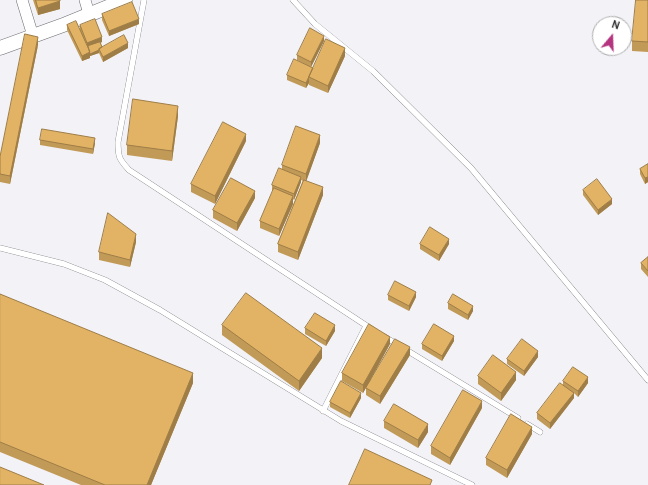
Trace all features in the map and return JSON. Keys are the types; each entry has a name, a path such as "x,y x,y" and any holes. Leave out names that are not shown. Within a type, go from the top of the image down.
{"street":[{"path":"22,0 32,36"},
{"path":"85,0 89,14"},
{"path":"0,48 125,0"}],"lane":[{"path":"144,0 118,142 118,155 120,160 129,170 366,326 540,432"},
{"path":"292,0 315,24 373,71 471,168 648,380"},
{"path":"0,248 64,264 105,280 160,310 341,421 472,485"},
{"path":"323,410 366,326"}],"building":[{"path":"36,0 60,0 60,1 38,8"},
{"path":"636,0 648,0 648,42 632,41"},
{"path":"132,2 139,19 109,31 102,14"},
{"path":"95,19 102,37 87,43 80,25"},
{"path":"76,21 90,52 82,56 67,25"},
{"path":"310,28 324,36 311,62 297,55"},
{"path":"25,34 38,37 10,176 0,174 0,157"},
{"path":"124,35 128,43 103,57 99,49"},
{"path":"326,39 345,48 328,86 309,77"},
{"path":"100,42 102,47 90,54 88,46"},
{"path":"294,59 313,68 306,83 287,75"},
{"path":"133,99 178,106 172,151 127,145"},
{"path":"223,122 246,134 215,196 191,184"},
{"path":"296,126 320,135 306,174 282,165"},
{"path":"42,129 95,138 93,149 40,140"},
{"path":"648,164 648,177 645,178 640,169"},
{"path":"279,168 301,177 294,194 272,185"},
{"path":"231,178 255,191 237,223 213,210"},
{"path":"597,179 612,199 598,210 583,190"},
{"path":"304,180 323,187 298,252 278,244"},
{"path":"274,188 293,196 279,229 260,221"},
{"path":"108,213 136,234 130,260 99,252"},
{"path":"430,227 449,239 439,255 420,244"},
{"path":"648,257 648,271 641,263"},
{"path":"395,281 416,292 409,306 388,295"},
{"path":"246,293 322,348 299,381 222,325"},
{"path":"0,294 193,373 147,485 105,485 0,442"},
{"path":"453,294 473,306 468,315 448,303"},
{"path":"315,313 335,325 326,341 305,328"},
{"path":"369,324 390,337 363,385 342,373"},
{"path":"434,324 454,336 442,356 422,344"},
{"path":"395,339 410,347 380,396 366,388"},
{"path":"522,339 538,351 524,371 507,359"},
{"path":"493,355 516,372 501,393 478,376"},
{"path":"573,367 588,377 578,391 563,381"},
{"path":"341,381 361,393 350,413 330,402"},
{"path":"560,383 574,393 550,423 537,413"},
{"path":"463,390 482,401 450,458 431,446"},
{"path":"394,404 428,424 418,440 384,421"},
{"path":"511,414 532,427 507,470 486,458"},
{"path":"365,449 432,480 430,485 349,485"},
{"path":"0,467 44,485 0,485"}]}
